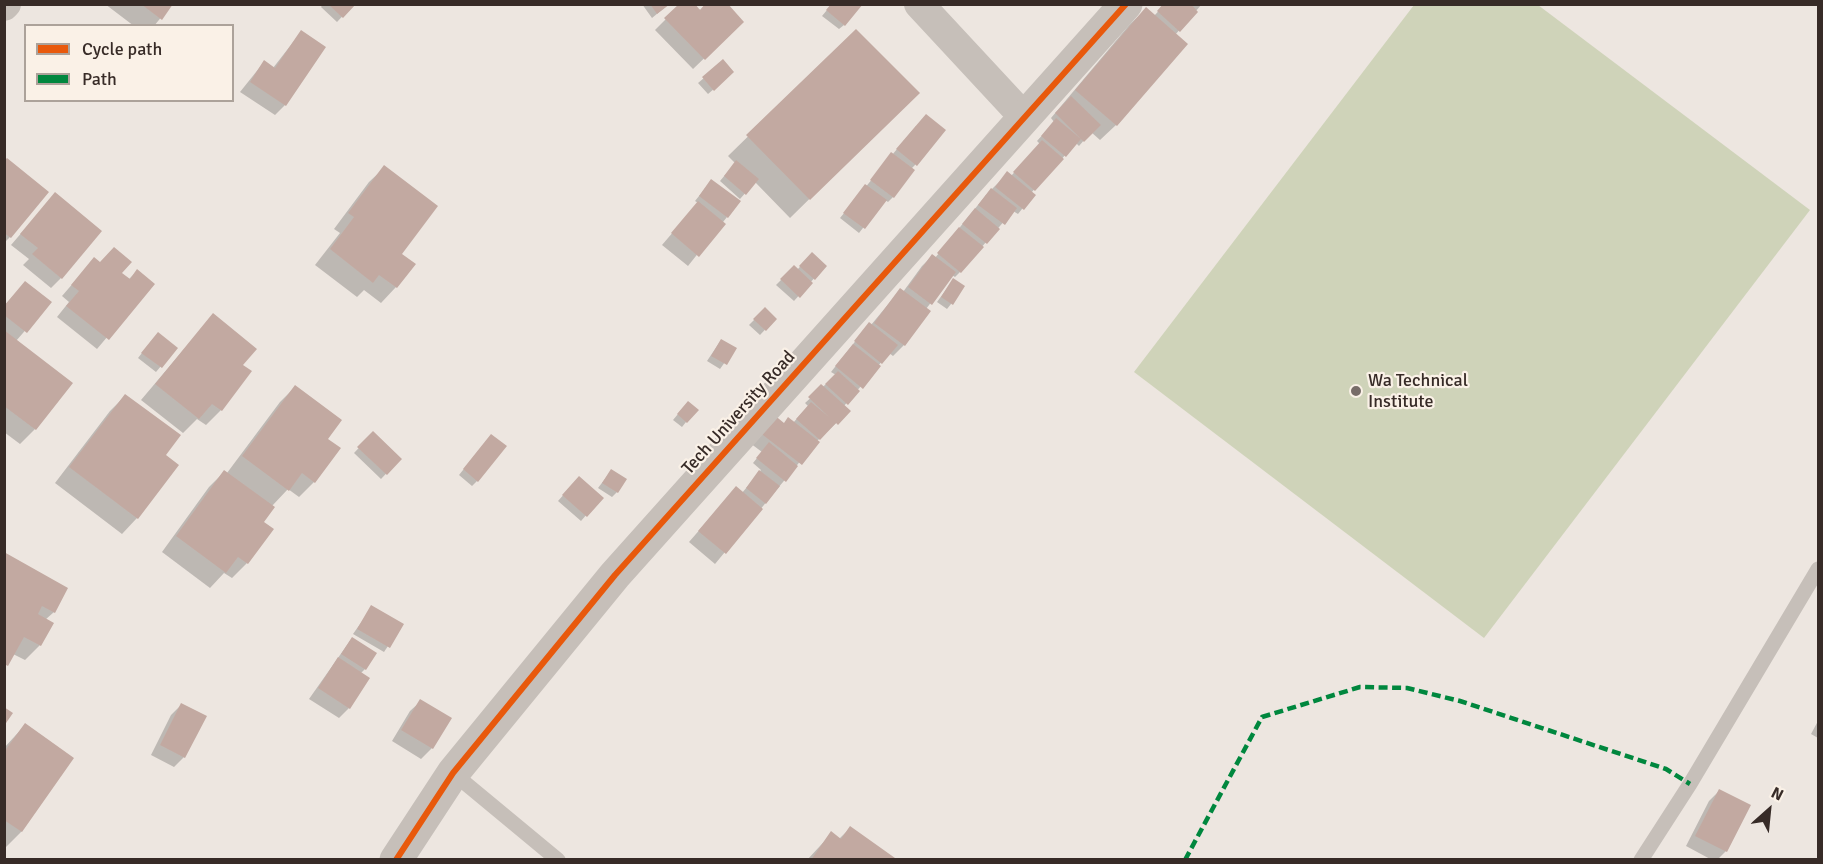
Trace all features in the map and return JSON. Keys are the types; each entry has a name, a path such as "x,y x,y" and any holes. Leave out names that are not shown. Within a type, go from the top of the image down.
{"street":[{"path":"919,4 1023,116"},
{"name":"Tech University Road","path":"396,860 453,773 615,575 1023,116 1126,4"}],"lane":[{"path":"1641,860 1690,784 1818,569"},
{"path":"453,773 558,860"}],"green space":[{"path":"1414,5 1538,5 1810,210 1484,638 1134,372"}],"building":[{"path":"141,4 173,4 162,20"},
{"path":"328,4 356,4 343,18"},
{"path":"650,4 670,4 657,14"},
{"path":"679,4 695,4 700,10 705,4 728,4 744,22 705,60 664,18"},
{"path":"831,4 863,4 845,26 826,10"},
{"path":"1163,4 1191,4 1198,12 1180,32 1157,11"},
{"path":"1146,7 1188,44 1117,126 1075,90"},
{"path":"856,29 920,93 810,200 746,135"},
{"path":"301,30 326,47 286,106 250,82 264,60 275,68"},
{"path":"723,59 734,72 714,91 702,77"},
{"path":"1071,96 1101,125 1084,142 1055,113"},
{"path":"926,114 946,130 917,166 896,149"},
{"path":"1056,118 1081,139 1066,157 1041,136"},
{"path":"1042,140 1064,159 1035,191 1013,172"},
{"path":"891,152 915,170 894,198 870,180"},
{"path":"7,158 49,192 11,238 4,233 4,161"},
{"path":"736,160 759,179 746,195 724,176"},
{"path":"384,165 438,206 402,254 416,264 397,288 379,275 373,283 330,249 354,217 348,213"},
{"path":"1007,171 1036,195 1024,210 995,187"},
{"path":"711,179 741,201 728,218 699,196"},
{"path":"865,184 887,200 865,229 843,213"},
{"path":"991,188 1017,208 1005,225 978,205"},
{"path":"55,192 102,231 62,279 32,254 38,248 20,234"},
{"path":"698,201 726,224 699,257 671,233"},
{"path":"975,208 1000,229 987,244 962,224"},
{"path":"959,227 984,247 961,273 937,253"},
{"path":"114,247 132,262 122,273 130,279 137,269 155,284 109,340 66,306 79,291 71,285 94,257 100,262"},
{"path":"812,252 827,266 815,280 799,266"},
{"path":"932,254 956,272 932,305 908,287"},
{"path":"794,265 813,283 800,298 780,279"},
{"path":"953,278 965,286 953,305 941,297"},
{"path":"25,281 52,302 27,333 4,315 4,306"},
{"path":"900,288 931,311 905,346 874,323"},
{"path":"765,307 777,319 766,331 753,319"},
{"path":"213,313 257,349 243,365 252,371 222,411 212,404 199,419 155,384"},
{"path":"869,322 898,345 882,364 854,341"},
{"path":"4,330 73,383 36,430 4,406"},
{"path":"158,332 178,348 162,368 141,353"},
{"path":"721,339 737,348 727,365 711,356"},
{"path":"853,344 881,366 863,389 835,366"},
{"path":"838,371 860,391 848,405 825,384"},
{"path":"821,384 851,411 820,440 796,419 811,402 829,417 808,397"},
{"path":"295,385 342,420 328,439 341,448 315,483 302,473 289,491 242,456"},
{"path":"125,394 181,435 166,455 179,465 138,519 69,467"},
{"path":"688,401 699,410 687,423 677,414"},
{"path":"773,414 784,423 788,417 820,442 802,465 759,432"},
{"path":"373,431 402,459 387,475 357,447"},
{"path":"491,434 507,446 478,482 463,469"},
{"path":"769,442 798,466 786,482 756,458"},
{"path":"611,469 627,479 618,493 602,483"},
{"path":"224,470 275,507 264,522 274,529 248,564 238,557 226,573 176,536"},
{"path":"759,470 780,486 766,504 746,488"},
{"path":"579,476 604,498 587,517 562,495"},
{"path":"736,486 763,509 726,554 698,531"},
{"path":"4,552 68,588 55,613 42,606 38,614 54,623 41,646 24,637 8,666 4,664"},
{"path":"371,605 404,624 390,648 357,629"},
{"path":"352,637 377,653 366,670 341,654"},
{"path":"338,657 370,678 350,709 318,688"},
{"path":"420,699 452,718 433,749 401,730"},
{"path":"181,703 207,716 185,758 160,745"},
{"path":"4,707 13,713 4,726"},
{"path":"25,723 74,758 22,832 4,820 4,752"},
{"path":"1719,789 1751,805 1727,852 1695,836"},
{"path":"850,826 895,858 894,860 811,860 831,831 841,839"}],"marked path":[{"path":"1185,860 1262,717 1360,687 1407,688 1460,701 1666,769 1690,784"}],"cycle path":[{"path":"396,860 453,773 615,575 1126,4"}],"place":[{"name":"Wa Technical Institute","path":"1356,391"}]}
